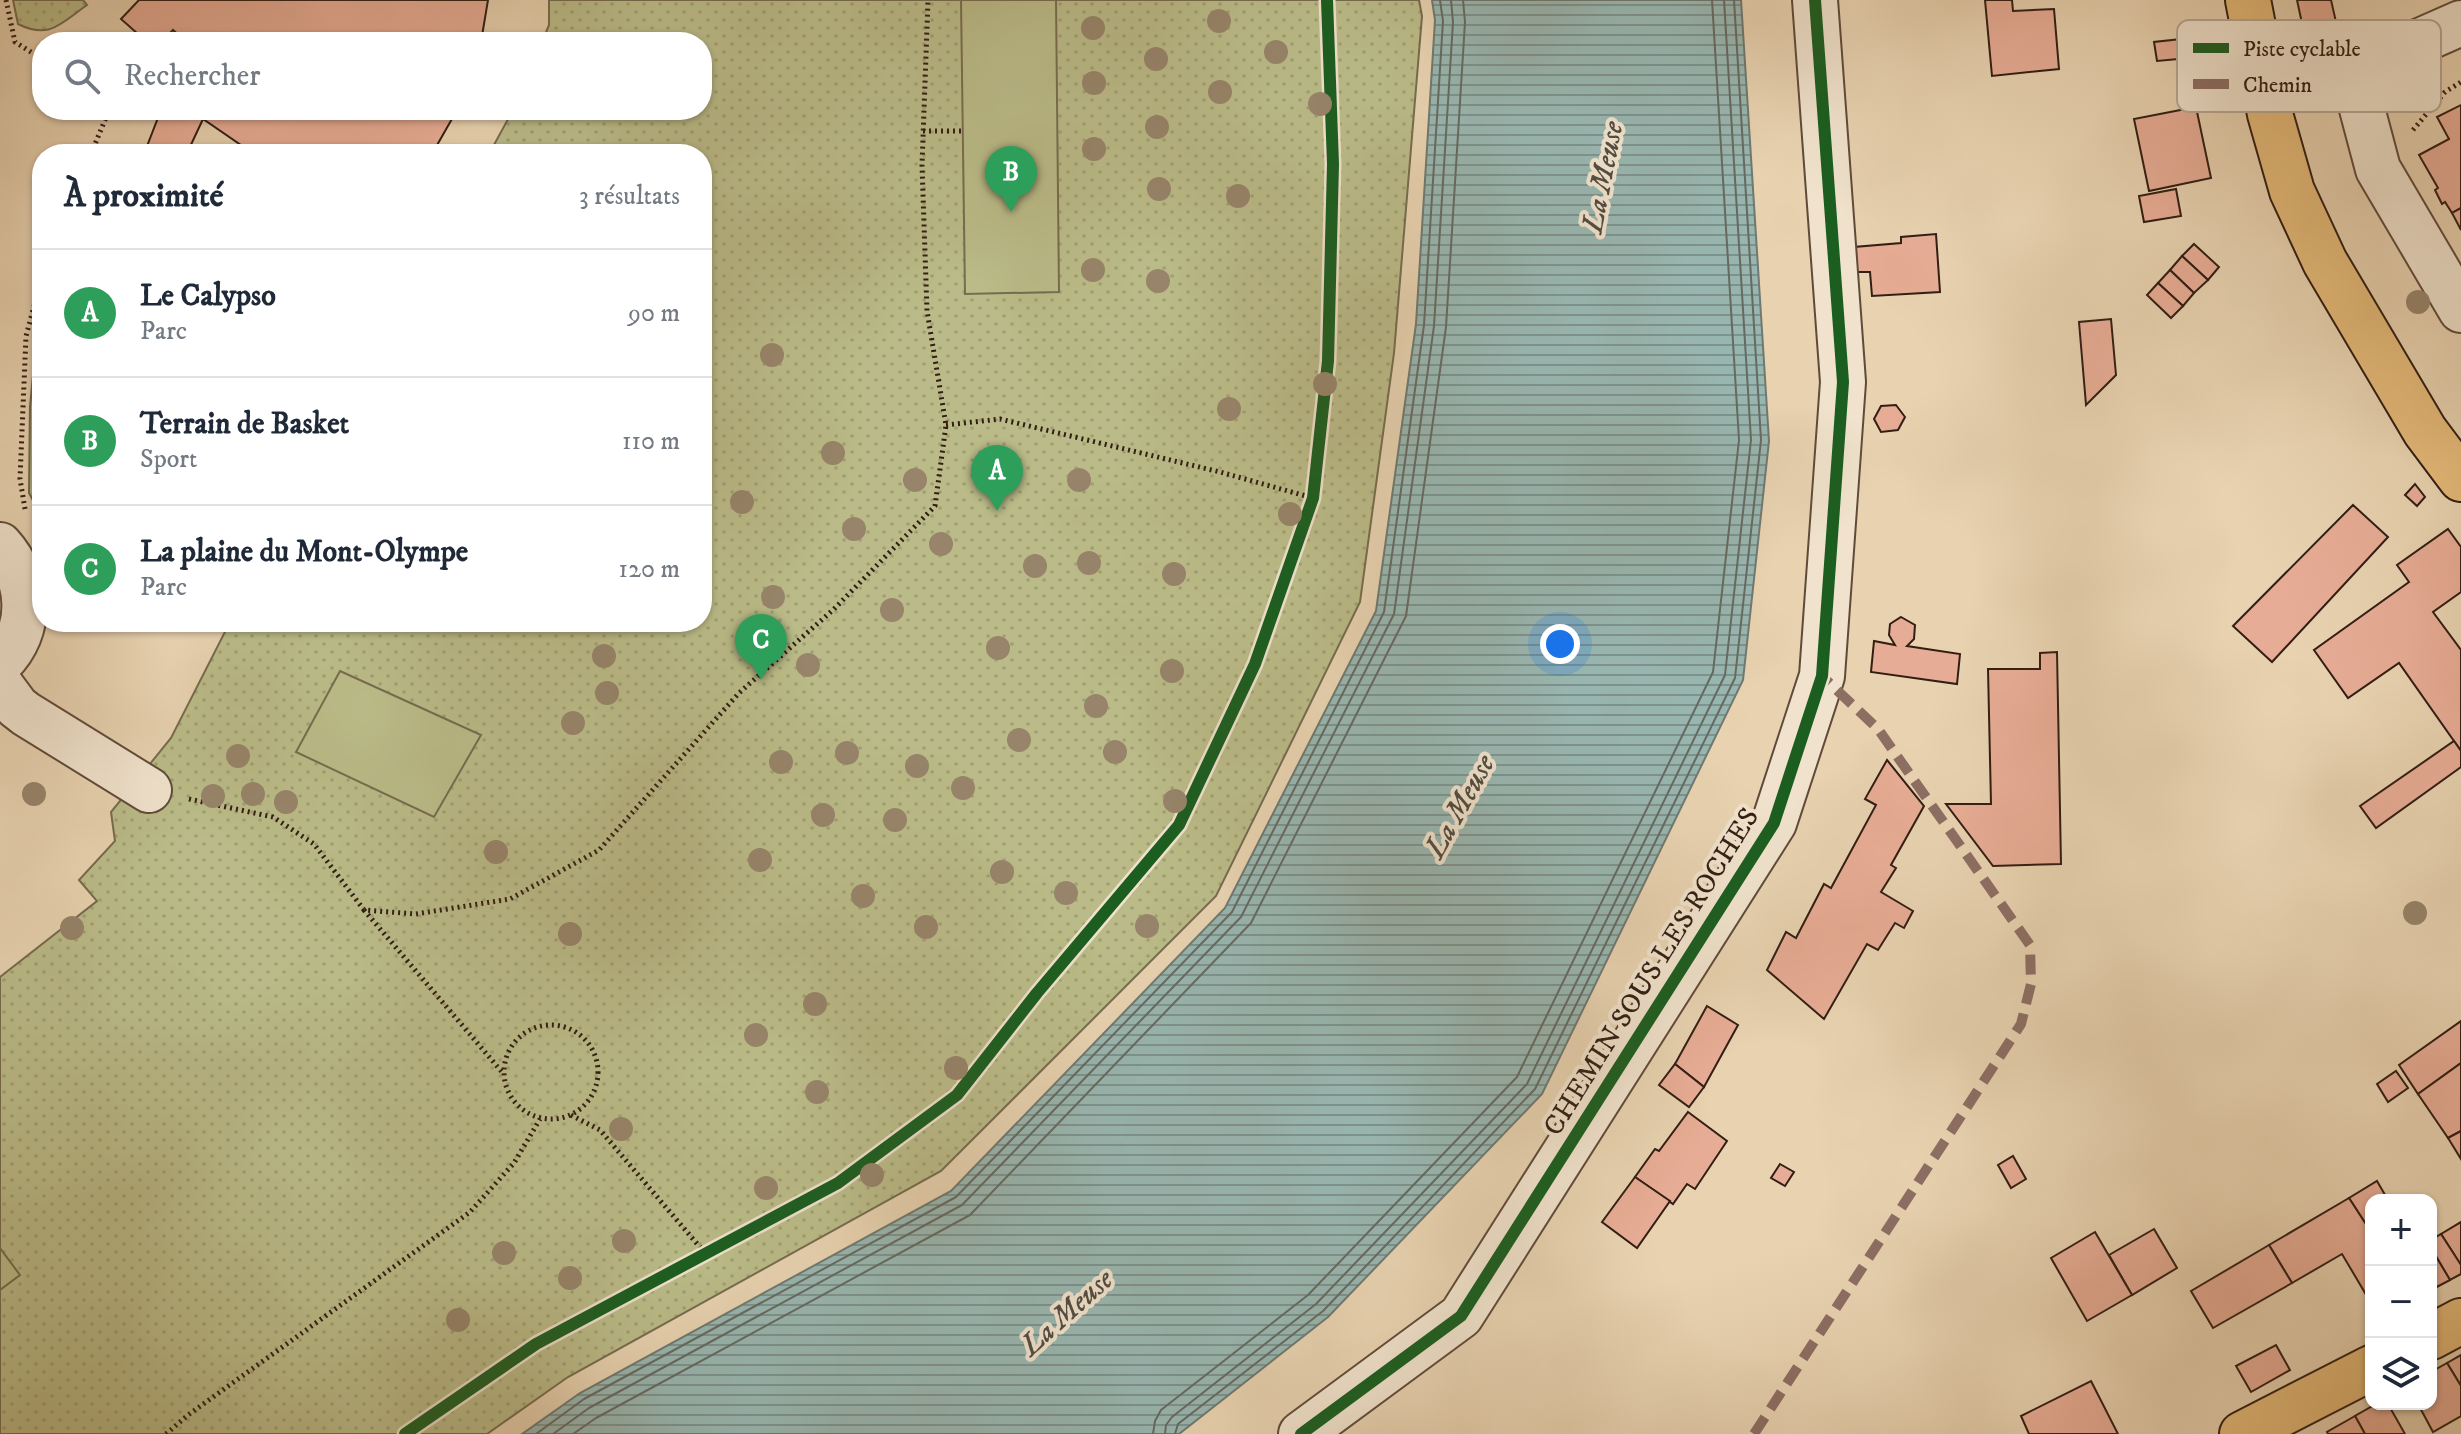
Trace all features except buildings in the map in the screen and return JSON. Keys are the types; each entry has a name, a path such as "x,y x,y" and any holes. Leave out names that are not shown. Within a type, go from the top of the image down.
{"main road":[{"path":"2248,0 2252,20"},
{"path":"2270,112 2292,191 2325,262 2425,431 2461,479"},
{"path":"2437,1334 2461,1321"},
{"path":"2242,1434 2365,1371"}],"street":[{"name":"CHEMIN SOUS LES ROCHES","path":"1301,1434 1461,1316 1774,823 1822,676 1843,382 1815,0"},
{"path":"2441,32 2461,23"},
{"path":"2363,112 2378,169 2461,310"},
{"path":"0,663 10,653 21,630 25,604 22,553"},
{"path":"0,684 17,707 149,790"}],"path":[{"path":"6,0 15,42 32,53"},
{"path":"364,910 416,914 510,899 599,850 739,693 834,609 935,506 946,425 927,311 922,165 928,0"},
{"path":"2441,97 2461,82"},
{"path":"2378,169 2398,141 2408,135 2428,112"},
{"path":"95,144 105,120"},
{"path":"923,131 963,131"},
{"path":"22,553 20,479 26,336 32,314"},
{"path":"946,425 1000,419 1220,472 1313,498"},
{"path":"1308,512 1315,483"},
{"path":"149,790 273,817 314,844 364,910 503,1073 511,1097 528,1114 540,1119 571,1115 584,1106 598,1078 592,1048 582,1036 569,1028 554,1025 538,1026 524,1033 513,1044 503,1073"},
{"path":"571,1115 600,1130 705,1253"},
{"path":"166,1434 470,1212 514,1163 540,1119"},
{"path":"691,1260 718,1246"}],"green space":[{"path":"13,0 83,0 87,5 55,27 39,30 18,24"},
{"path":"549,0 1419,0 1422,16 1394,353 1360,602 1216,896 941,1171 568,1377 487,1434 0,1434 0,977 97,901 79,880 115,841 111,812 171,738 225,632 712,632 712,144 494,144 508,120 712,120 712,32 546,32"},
{"path":"961,0 1056,0 1059,292 965,294"},
{"path":"32,386 32,498 29,493"},
{"path":"340,671 481,735 434,817 296,752"},
{"path":"0,1248 20,1275 0,1290"}],"water":[{"name":"La Meuse","path":"1432,0 1741,0 1769,441 1743,680 1542,1094 1328,1317 1179,1434 522,1434 580,1393 951,1191 1225,908 1376,611 1416,324 1435,20"}],"marked path":[{"path":"1754,1434 2021,1024 2031,984 2030,945 1878,729 1822,676"}],"cycle path":[{"path":"405,1434 536,1344 838,1183 957,1095 1037,993 1179,825 1255,664 1313,498 1328,361 1333,164 1327,0"},
{"path":"1301,1434 1461,1316 1774,823 1822,676 1843,382 1815,0"}],"place":[{"name":"Terrain de Basket","path":"1011,212"},
{"name":"Le Calypso","path":"997,511"},
{"name":"La plaine du Mont-Olympe","path":"761,680"}]}
